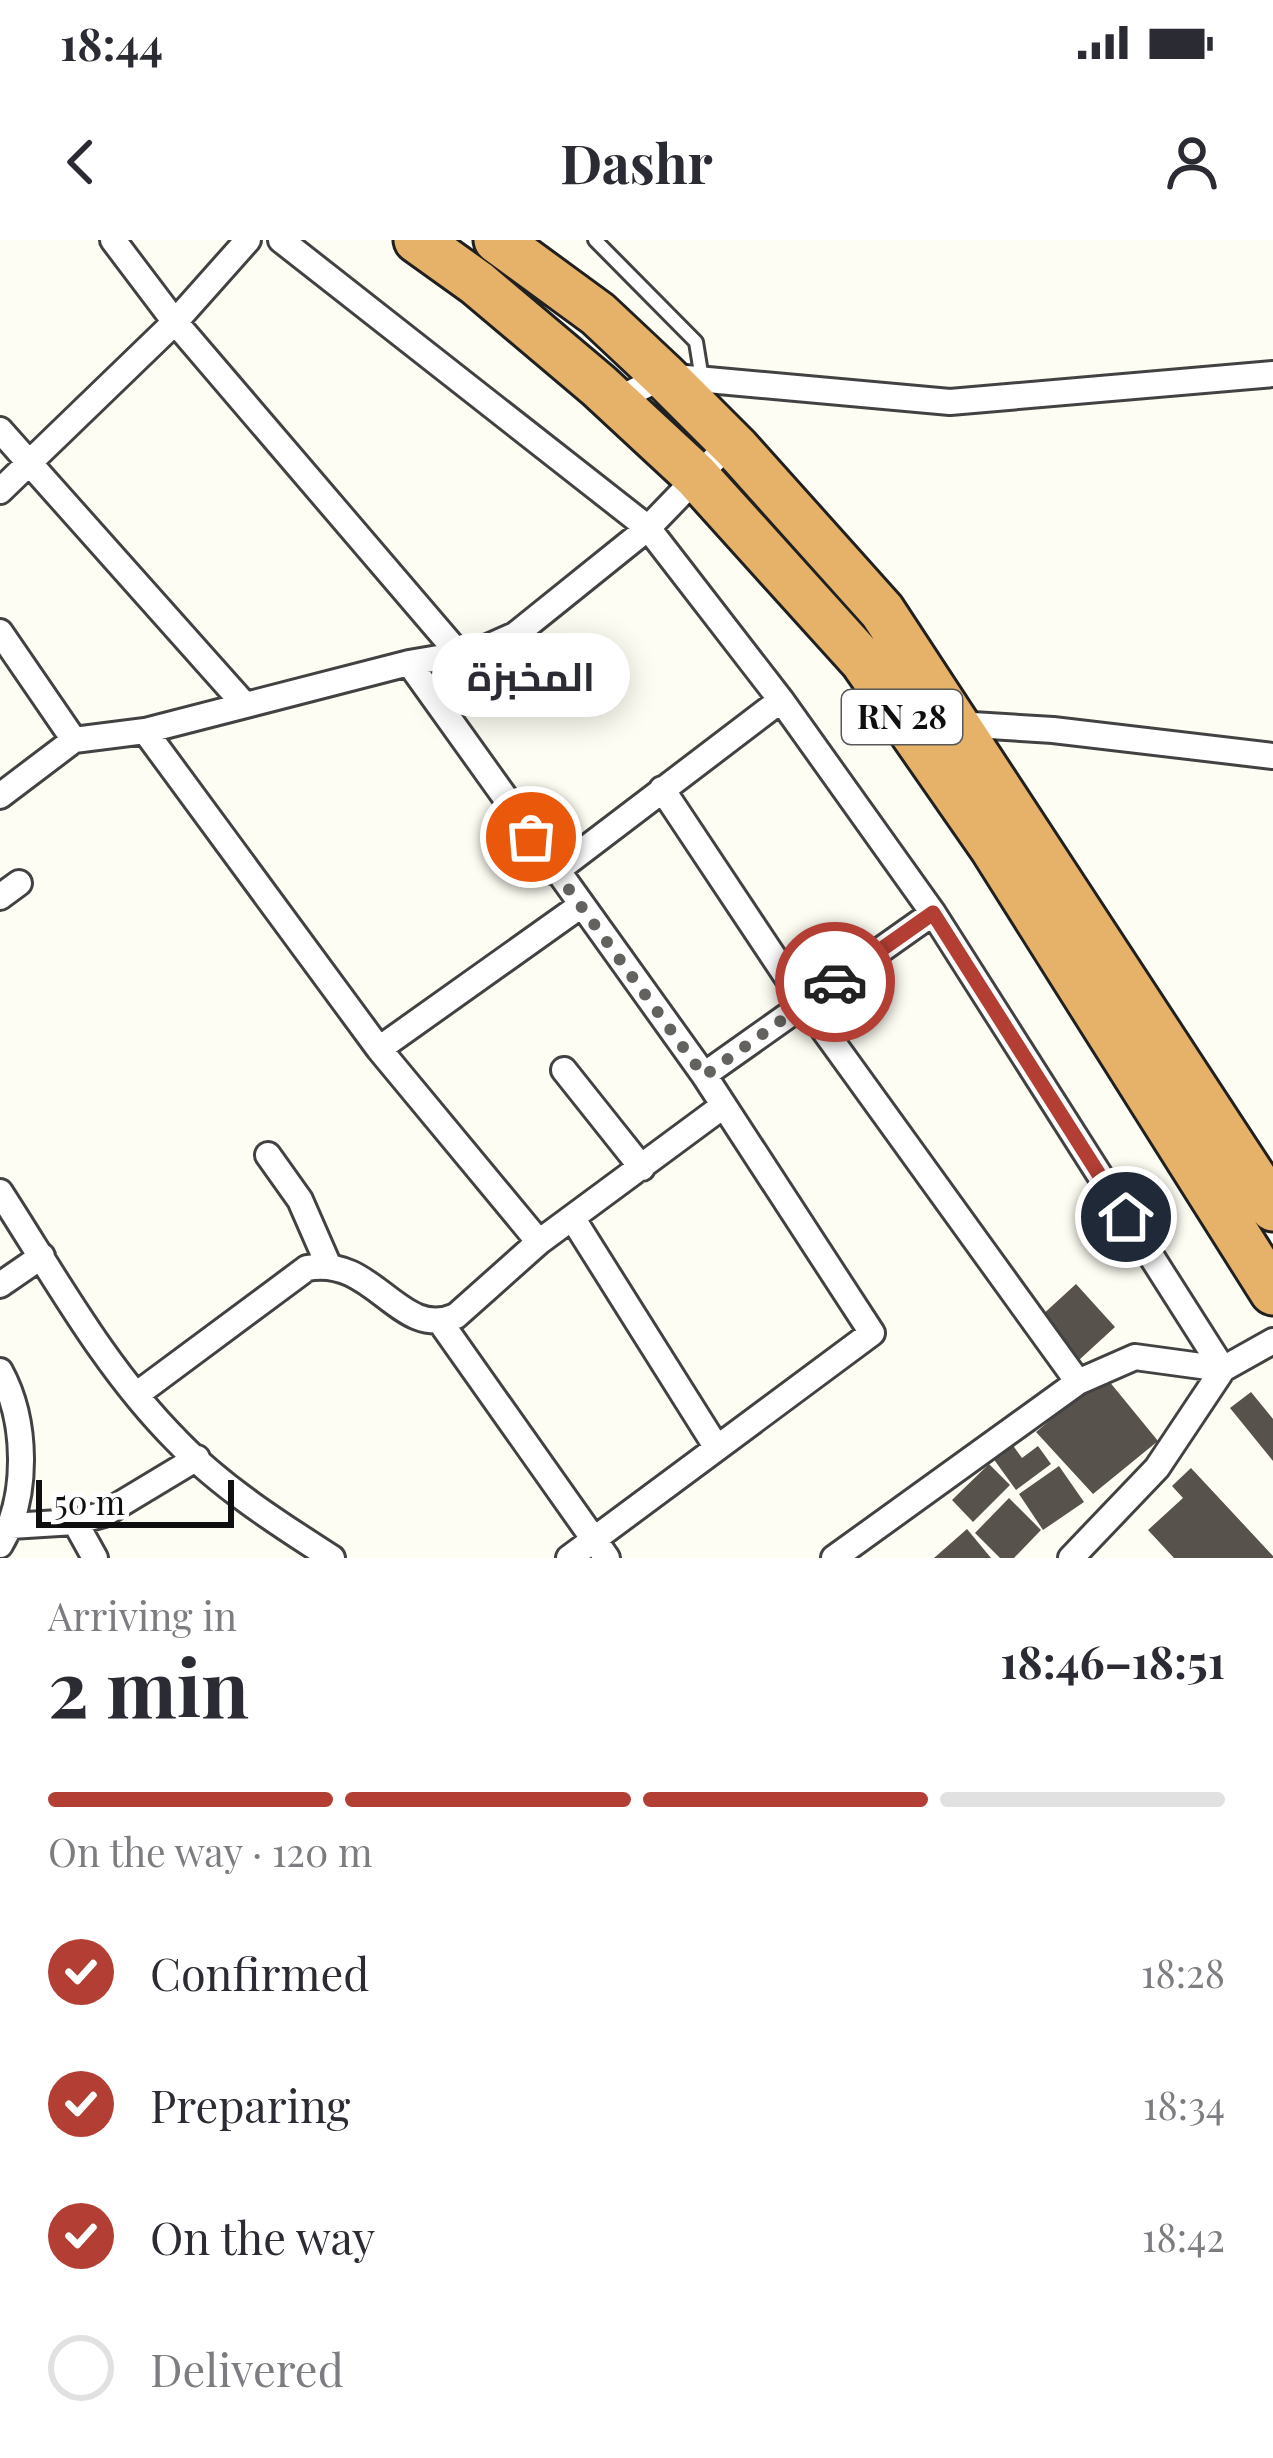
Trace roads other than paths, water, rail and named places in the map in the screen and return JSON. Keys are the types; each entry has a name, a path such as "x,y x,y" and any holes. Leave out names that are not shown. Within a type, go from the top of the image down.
{"highway":[{"name":"RN 28","path":"417,240 477,284 696,476 876,680 994,848 1273,1292"},
{"name":"RN 28","path":"497,240 683,377 730,443 882,611 1273,1208"}],"street":[{"path":"112,240 175,322 459,655"},
{"path":"0,491 175,322 248,240"},
{"path":"281,240 648,528 782,700 933,913 1223,1369"},
{"path":"615,401 683,377 950,402 1273,374"},
{"path":"0,430 245,705"},
{"path":"0,796 74,740 145,731 409,662 479,651 514,635 648,528 730,443"},
{"path":"0,632 74,740"},
{"path":"409,662 704,1076 872,1333 717,1448 602,1548 569,1558"},
{"path":"555,872 782,700"},
{"path":"956,724 1053,730 1273,756"},
{"path":"145,731 379,1049 539,1243"},
{"path":"662,789 805,1004 1078,1382"},
{"path":"379,1049 580,906"},
{"path":"704,1076 933,913"},
{"path":"565,1070 641,1168"},
{"path":"136,1395 307,1268 328,1264 346,1268 423,1321 441,1323 456,1316 539,1243 724,1106"},
{"path":"268,1155 306,1210 328,1264"},
{"path":"0,1192 136,1395 197,1459 332,1558"},
{"path":"573,1219 717,1448"},
{"path":"0,1286 42,1256"},
{"path":"441,1323 602,1548"},
{"path":"1071,1558 1157,1468 1223,1369 1273,1341"},
{"path":"834,1558 1078,1382 1135,1357 1223,1369"},
{"path":"0,1371 20,1429 6,1536 104,1514 197,1459"},
{"path":"75,1522 95,1558"}],"lane":[{"path":"596,240 696,342 683,377"}],"place":[{"name":"المخبزة","path":"531,837"}]}
